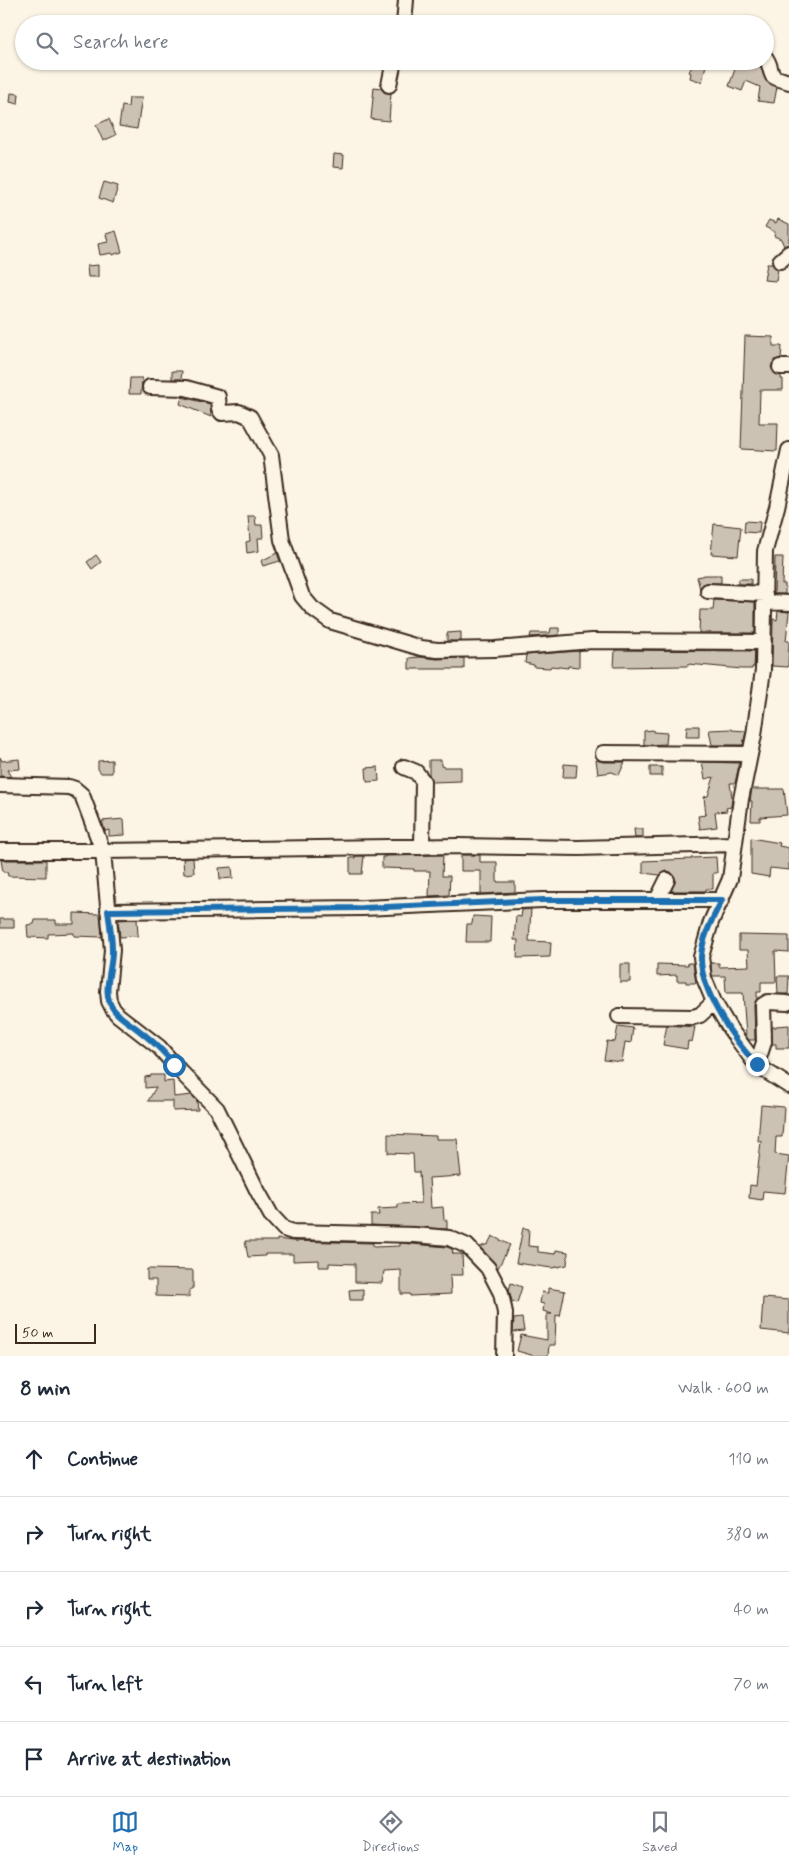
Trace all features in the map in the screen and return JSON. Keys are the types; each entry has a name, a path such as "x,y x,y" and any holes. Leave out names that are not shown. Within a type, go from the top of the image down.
{"street":[{"path":"405,15 406,0"},
{"path":"390,85 392,70"},
{"path":"771,70 773,76 789,82"},
{"path":"150,387 186,388 218,397 219,408 222,413 239,412 250,417 271,454 282,540 302,596 312,608 330,621 391,640 437,650 495,649 592,641 764,642"},
{"path":"789,450 778,507 766,551 764,642 759,706 741,800 730,879 711,922 701,957 704,978 714,1002 747,1053 757,1064 789,1086"},
{"path":"708,591 789,603"},
{"path":"603,753 750,754"},
{"path":"404,767 416,772 423,781 422,847"},
{"path":"0,785 69,787 75,788 82,795 103,851 112,950 108,991 109,1001 113,1009 159,1047 178,1070 217,1109 257,1190 278,1224 284,1229 293,1232 415,1235 448,1238 468,1246 488,1268 501,1293 505,1313 504,1356"},
{"path":"0,851 498,846 578,848 735,844"},
{"path":"657,900 667,880"},
{"path":"108,911 363,908 543,900 722,900"},
{"path":"619,1016 693,1017 700,1015 714,1002"},
{"path":"757,1064 764,1042 763,1005 768,1002 787,1003"}],"building":[{"path":"690,70 705,70 702,82 690,78 691,73 689,72"},
{"path":"735,70 762,70 766,81 777,87 774,103 758,101 760,87 746,81 742,91 729,86"},
{"path":"374,87 391,93 389,121 371,119"},
{"path":"11,93 19,94 18,104 10,102"},
{"path":"129,98 142,98 137,129 119,126 122,106 128,107"},
{"path":"109,119 116,135 103,141 96,125"},
{"path":"334,154 344,155 343,168 333,167"},
{"path":"104,182 118,186 113,203 99,198"},
{"path":"778,219 789,224 789,244 784,246 781,239 774,236 775,232 765,227 769,220 776,223"},
{"path":"116,231 122,252 112,255 112,253 100,255 98,244 108,242 106,234"},
{"path":"767,264 772,264 778,269 776,281 764,280"},
{"path":"98,265 98,277 88,277 87,266"},
{"path":"745,336 773,337 773,346 782,346 781,358 775,360 771,367 775,374 783,379 783,390 760,390 759,423 778,423 777,451 741,449"},
{"path":"172,371 182,371 181,379 172,379"},
{"path":"130,378 142,378 141,394 129,394"},
{"path":"182,397 210,404 211,417 180,404"},
{"path":"248,516 255,516 256,525 262,525 263,538 258,538 259,551 247,553 246,542 250,541"},
{"path":"745,521 760,522 759,533 744,532"},
{"path":"714,524 741,527 738,556 711,554"},
{"path":"277,553 280,561 263,566 261,561"},
{"path":"96,555 101,562 92,569 87,562"},
{"path":"775,557 783,557 782,584 785,584 785,594 774,594"},
{"path":"721,575 721,583 704,583 700,589 697,577"},
{"path":"739,579 751,579 751,584 738,584"},
{"path":"714,600 755,602 755,633 699,633 700,610 713,610"},
{"path":"778,611 789,612 786,641 789,641 788,667 772,666 773,619 777,620"},
{"path":"551,628 559,628 559,635 530,637 531,633 550,633"},
{"path":"461,632 461,641 447,641 447,633"},
{"path":"615,650 755,651 754,667 752,669 742,669 688,664 688,666 614,667"},
{"path":"579,651 579,667 534,667 534,665 525,663 526,655"},
{"path":"409,658 437,659 464,658 464,669 409,669"},
{"path":"687,726 699,726 699,737 686,737"},
{"path":"732,729 746,731 743,745 712,745 709,730"},
{"path":"653,730 653,732 667,733 666,744 644,745 644,731"},
{"path":"0,757 2,761 19,759 20,769 7,770 11,777 0,776"},
{"path":"112,760 112,773 101,773 98,769 98,761"},
{"path":"429,760 441,760 441,766 444,767 461,767 461,781 432,782 429,774"},
{"path":"596,760 603,762 625,762 619,775 612,772 598,774"},
{"path":"702,762 739,763 739,765 735,783 730,783 731,807 726,808 727,811 715,812 717,827 700,829 698,816 706,815 704,797 708,796 714,777 705,779"},
{"path":"564,764 577,765 576,777 563,777"},
{"path":"378,767 379,781 367,782 366,768"},
{"path":"650,767 662,767 662,776 650,776"},
{"path":"752,789 784,789 787,815 760,817 760,821 751,821 752,801 750,801"},
{"path":"124,819 125,835 109,836 109,830 105,831 102,821"},
{"path":"634,829 643,829 643,838 635,838"},
{"path":"751,838 780,843 779,846 789,848 789,870 770,868 769,877 751,874"},
{"path":"443,855 442,876 450,876 449,895 429,896 430,871 382,868 382,857 385,856"},
{"path":"461,855 480,855 480,862 497,862 497,882 515,882 515,892 481,894 481,871 461,871"},
{"path":"355,856 364,856 362,874 350,874 350,858 355,858"},
{"path":"716,857 717,873 713,873 713,889 706,889 706,891 671,891 676,880 671,872 666,871 660,875 643,873 643,861"},
{"path":"193,858 194,873 184,874 183,859"},
{"path":"1,860 46,860 46,877 8,876 7,872 3,872"},
{"path":"232,867 233,878 220,879 219,868"},
{"path":"531,909 529,941 551,942 550,957 517,958 518,940 514,940 516,916 521,917 522,910"},
{"path":"74,913 100,914 102,937 74,936 74,933 48,934 48,938 28,937 27,925 34,924 35,920 56,920 56,924 74,924"},
{"path":"473,916 491,917 490,942 466,942 467,924 472,924"},
{"path":"0,919 14,919 14,928 0,928"},
{"path":"137,919 138,936 120,937 118,920"},
{"path":"739,935 789,936 789,952 775,951 776,982 761,982 761,992 757,992 757,999 754,1005 755,1040 749,1040 746,1036 743,993 726,993 725,976 712,976 711,963 719,963 719,967 749,966 748,950 739,950"},
{"path":"688,963 693,963 696,983 677,981 677,975 657,976 657,964 688,965"},
{"path":"620,964 630,964 630,982 620,982"},
{"path":"777,976 789,976 788,994 778,994"},
{"path":"667,1025 695,1027 692,1042 688,1041 687,1049 663,1045"},
{"path":"789,1025 789,1048 776,1048 776,1044 772,1044 772,1027"},
{"path":"618,1026 633,1028 631,1043 625,1042 622,1062 604,1060 607,1041 615,1042"},
{"path":"164,1075 164,1082 173,1081 174,1097 192,1095 197,1101 198,1110 173,1111 173,1101 148,1101 156,1087 145,1088 145,1077"},
{"path":"761,1105 784,1107 782,1137 776,1137 775,1154 789,1156 785,1193 763,1191 762,1200 749,1198 750,1185 756,1186 761,1141 758,1141"},
{"path":"388,1134 436,1136 436,1139 457,1139 461,1176 429,1178 431,1208 443,1207 444,1220 447,1220 447,1229 371,1225 371,1215 379,1215 378,1209 398,1208 398,1204 421,1203 419,1172 414,1172 413,1154 388,1153"},
{"path":"523,1228 529,1229 528,1246 538,1247 538,1252 555,1254 556,1250 568,1252 567,1265 552,1268 516,1263"},
{"path":"492,1236 510,1245 498,1268 480,1247 488,1244"},
{"path":"277,1239 373,1243 373,1247 400,1246 400,1243 447,1247 452,1249 453,1254 462,1254 463,1275 450,1275 451,1294 410,1296 410,1294 401,1294 401,1270 384,1271 382,1283 355,1282 355,1264 329,1263 329,1267 319,1267 319,1260 293,1261 293,1254 265,1254 265,1256 248,1257 245,1241 277,1241"},
{"path":"147,1269 193,1270 193,1288 189,1290 189,1297 156,1296 156,1280 147,1280"},
{"path":"511,1283 522,1287 517,1303 512,1301 509,1290"},
{"path":"548,1288 565,1291 560,1316 556,1315 555,1345 549,1345 548,1356 535,1356 517,1351 521,1335 547,1340 547,1314 552,1314 543,1311 544,1304 540,1303 542,1292 548,1293"},
{"path":"363,1289 363,1300 350,1300 349,1290"},
{"path":"763,1298 789,1300 789,1333 761,1330"},
{"path":"522,1318 524,1331 513,1332 514,1319"}],"route":[{"path":"174,1065 166,1054 150,1039 118,1014 109,1001 109,971 112,950 108,911 363,908 543,900 722,900 704,941 701,957 704,978 714,1002 730,1029 757,1064"}]}
